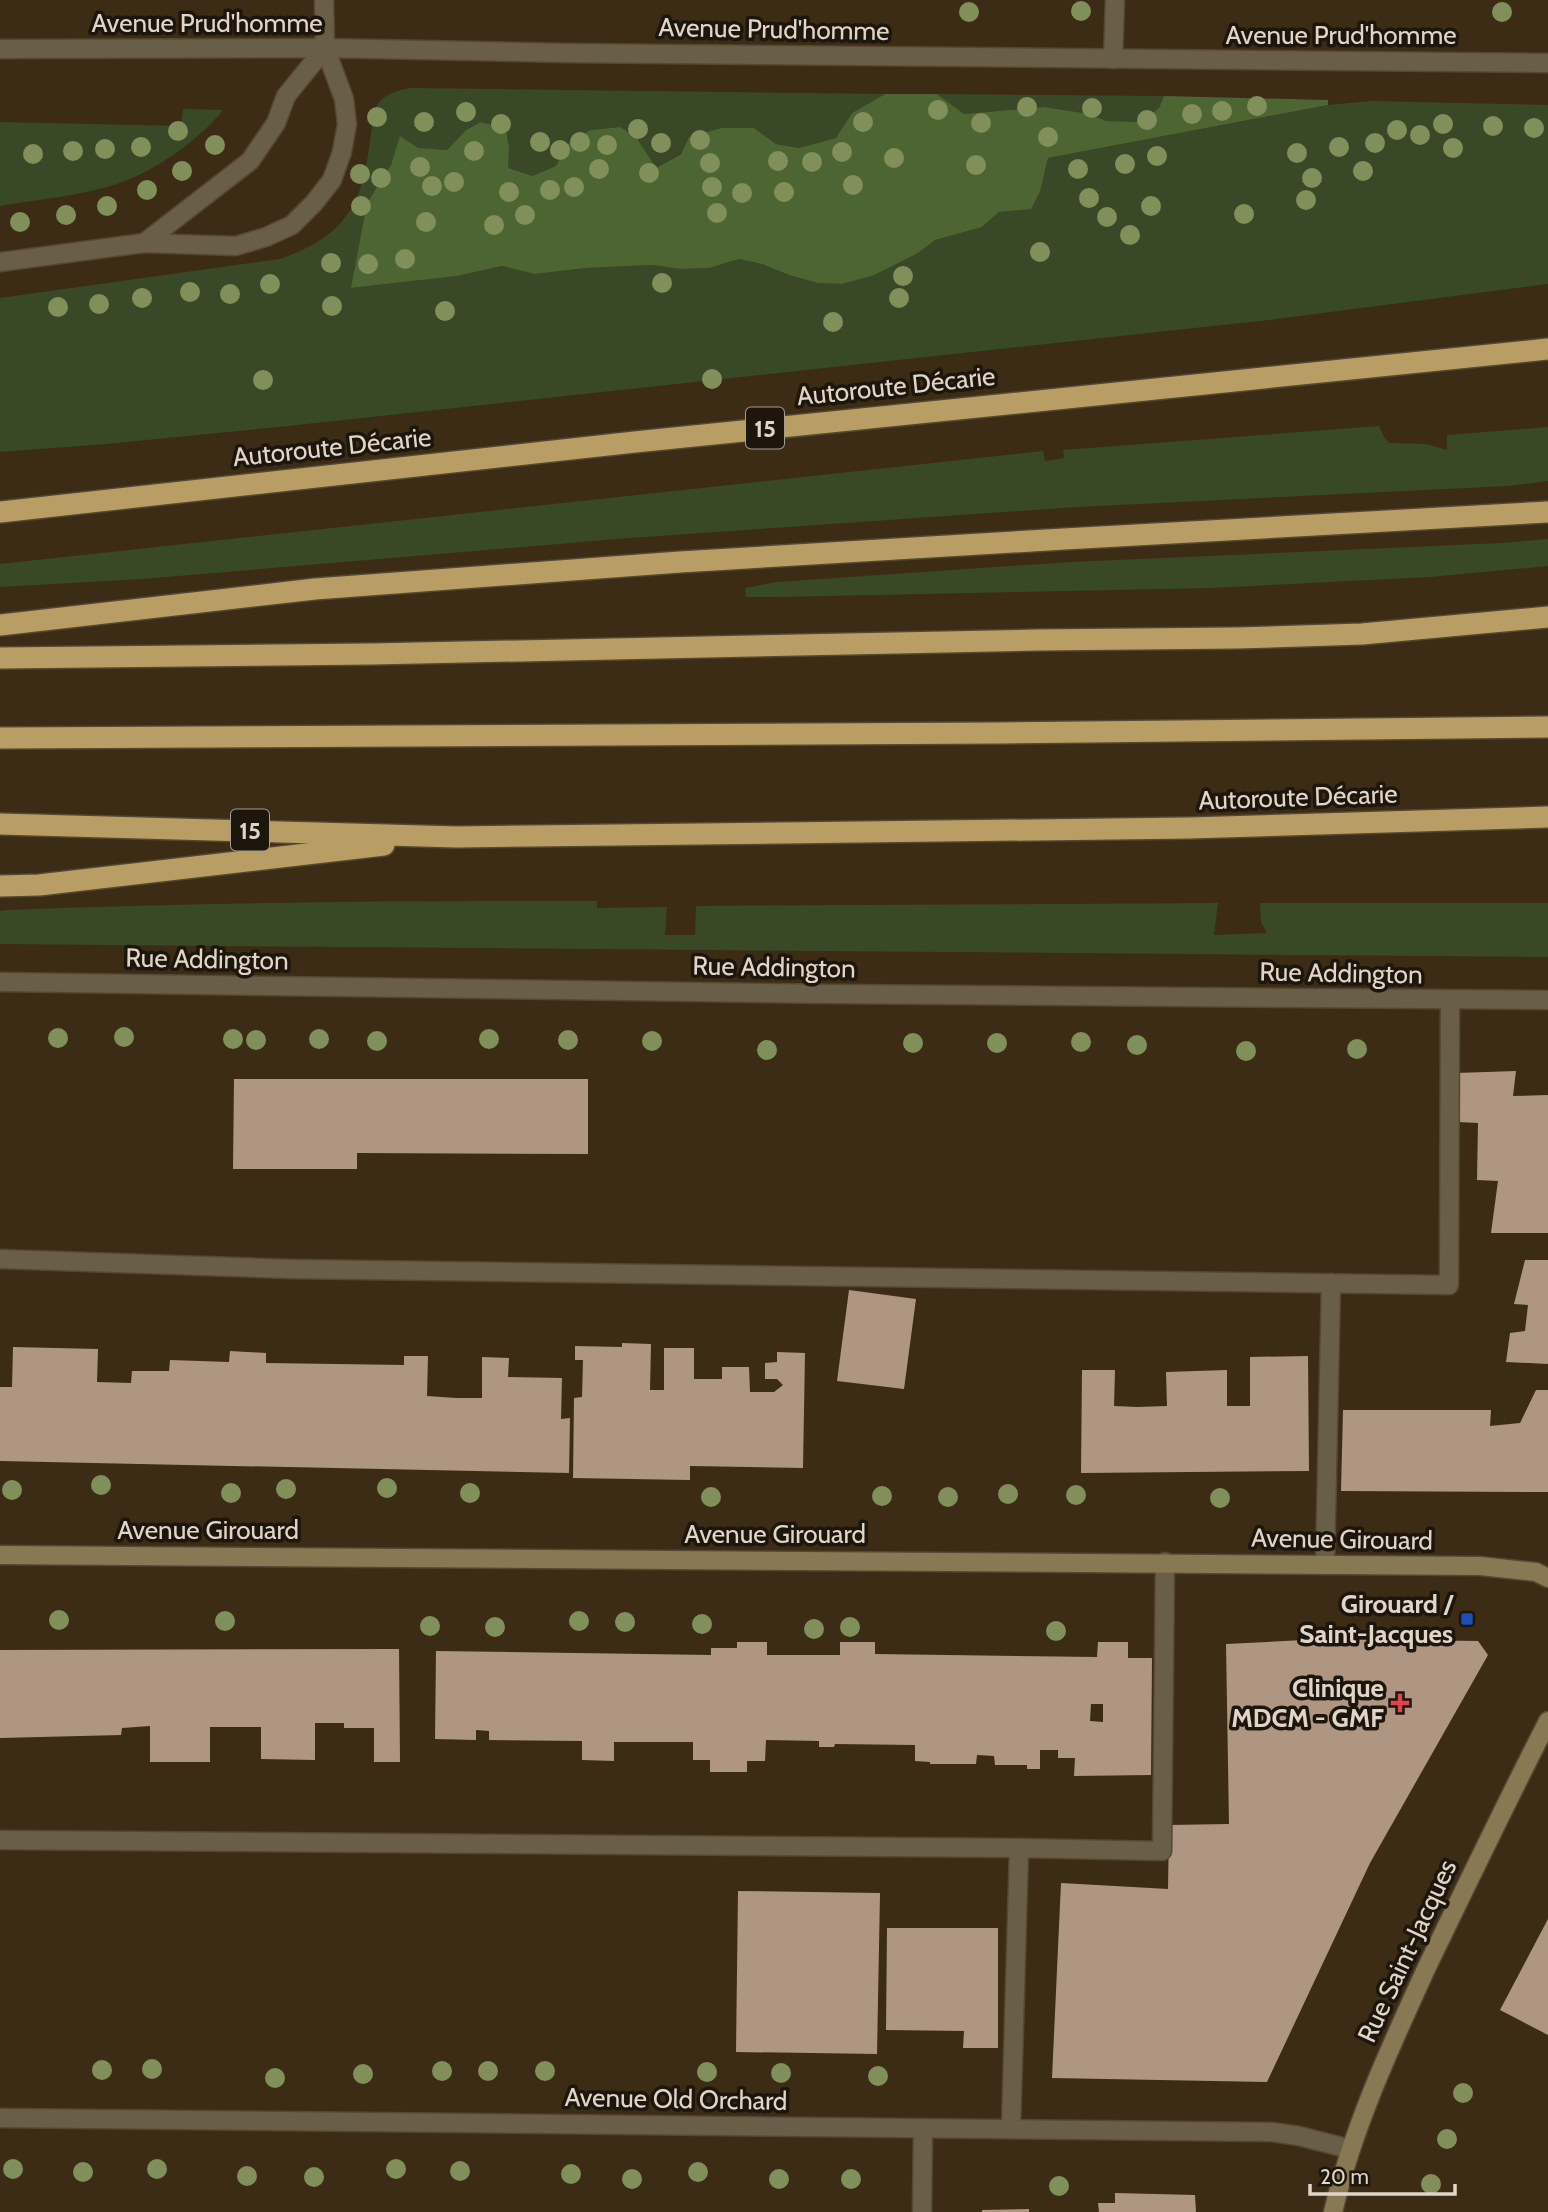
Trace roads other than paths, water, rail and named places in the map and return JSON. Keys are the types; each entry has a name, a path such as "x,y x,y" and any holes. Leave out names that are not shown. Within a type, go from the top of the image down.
{"highway":[{"name":"Autoroute Décarie","path":"0,512 662,439 1542,348"},
{"path":"0,625 315,589 612,567 1064,538 1548,512"},
{"path":"0,659 1251,638 1362,634 1548,617"},
{"path":"0,738 1000,733 1548,727"},
{"name":"Autoroute Décarie","path":"0,824 457,837 1190,828 1548,817"},
{"path":"0,886 39,885 457,837"}],"main road":[{"name":"Avenue Girouard","path":"0,1555 1165,1562 1507,1567 1536,1572 1548,1578"},
{"name":"Rue Saint-Jacques","path":"1333,2212 1350,2149 1402,2020 1548,1721"}],"street":[{"path":"0,262 144,243 236,246 266,237 292,225 332,180 342,152 347,124 347,107 324,48 324,0"},
{"path":"1113,59 1115,0"},
{"path":"144,243 250,161 276,123 286,96 324,48"},
{"name":"Avenue Prud'homme","path":"0,49 324,48 1548,63"},
{"name":"Rue Addington","path":"0,982 1548,1000"},
{"path":"0,1259 289,1269 1449,1285 1450,1000"},
{"path":"1325,1565 1331,1283"},
{"path":"0,1840 1019,1847 1162,1851 1165,1562"},
{"path":"1011,2129 1019,1847"},
{"name":"Avenue Old Orchard","path":"0,2118 1272,2132 1350,2149"},
{"path":"922,2212 923,2128"}],"place":[{"name":"Girouard / Saint-Jacques","path":"1467,1619"},
{"name":"Clinique MDCM - GMF","path":"1400,1703"}]}
